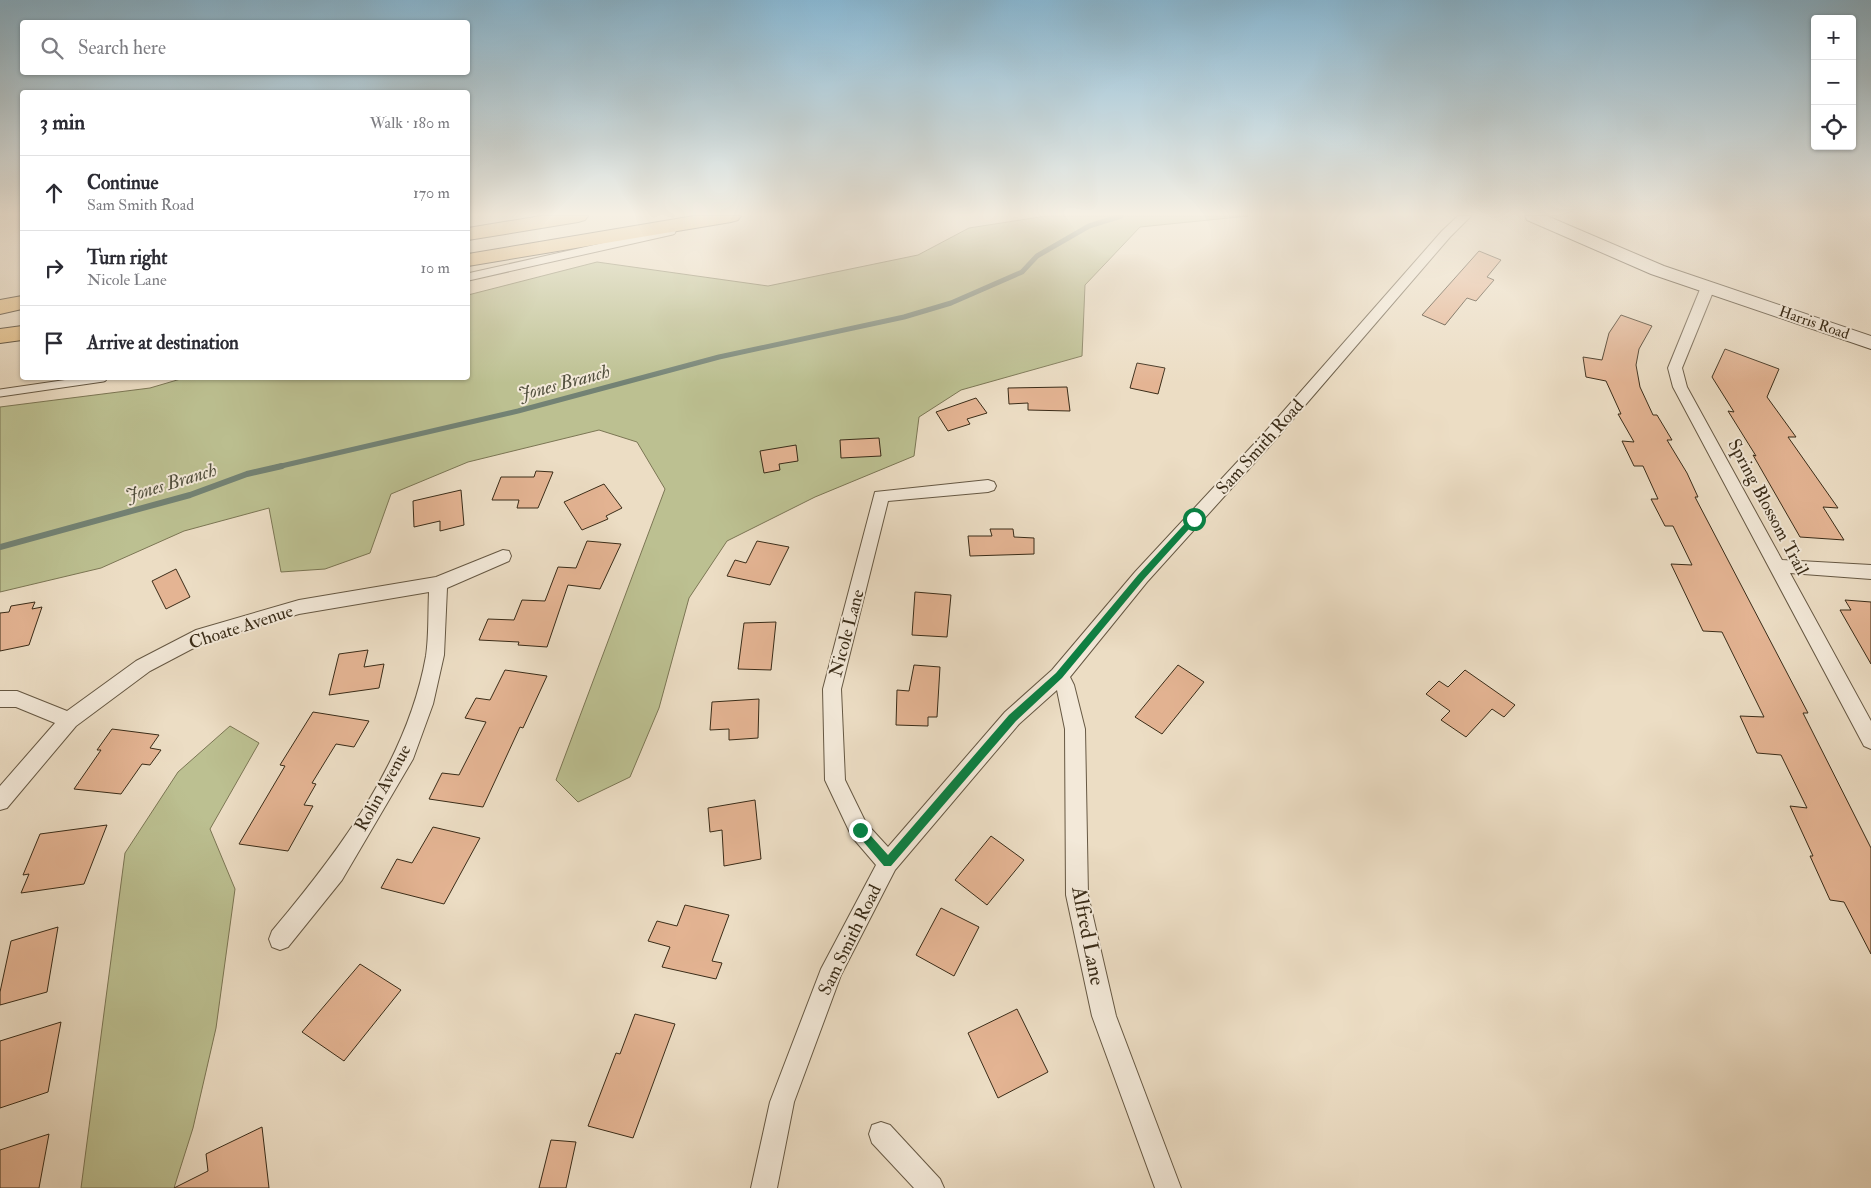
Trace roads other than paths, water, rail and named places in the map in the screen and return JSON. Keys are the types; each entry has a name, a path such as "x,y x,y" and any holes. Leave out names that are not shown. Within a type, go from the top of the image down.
{"highway":[{"path":"0,307 20,303"},
{"path":"0,336 20,333"}],"street":[{"name":"Sam Smith Road","path":"764,1188 782,1102 832,970 888,863 1012,718 1059,676 1141,577 1271,435 1413,271"},
{"name":"Harris Road","path":"1660,271 1871,342"},
{"name":"Spring Blossom Trail","path":"1708,288 1675,368 1680,387 1871,740"},
{"name":"Nicole Lane","path":"888,863 860,830 835,780 832,689 881,496 988,486"},
{"name":"Choate Avenue","path":"0,801 69,720 143,666 202,635 299,607 438,584 503,556"},
{"path":"1777,566 1871,572"},
{"name":"Rolin Avenue","path":"280,939 334,873 403,759 424,704 435,655 438,584"},
{"name":"Alfred Lane","path":"1059,676 1065,685 1074,729 1077,895 1104,1016 1168,1188"},
{"path":"0,699 17,699 69,720"},
{"path":"881,1134 931,1188"}],"lane":[{"path":"470,276 489,271"},
{"path":"0,393 89,380"}],"waterway":[{"name":"Jones Branch","path":"277,467 518,411 719,357 904,317 951,303 1023,271"},
{"name":"Jones Branch","path":"0,547 190,495 247,474 282,466"}]}
